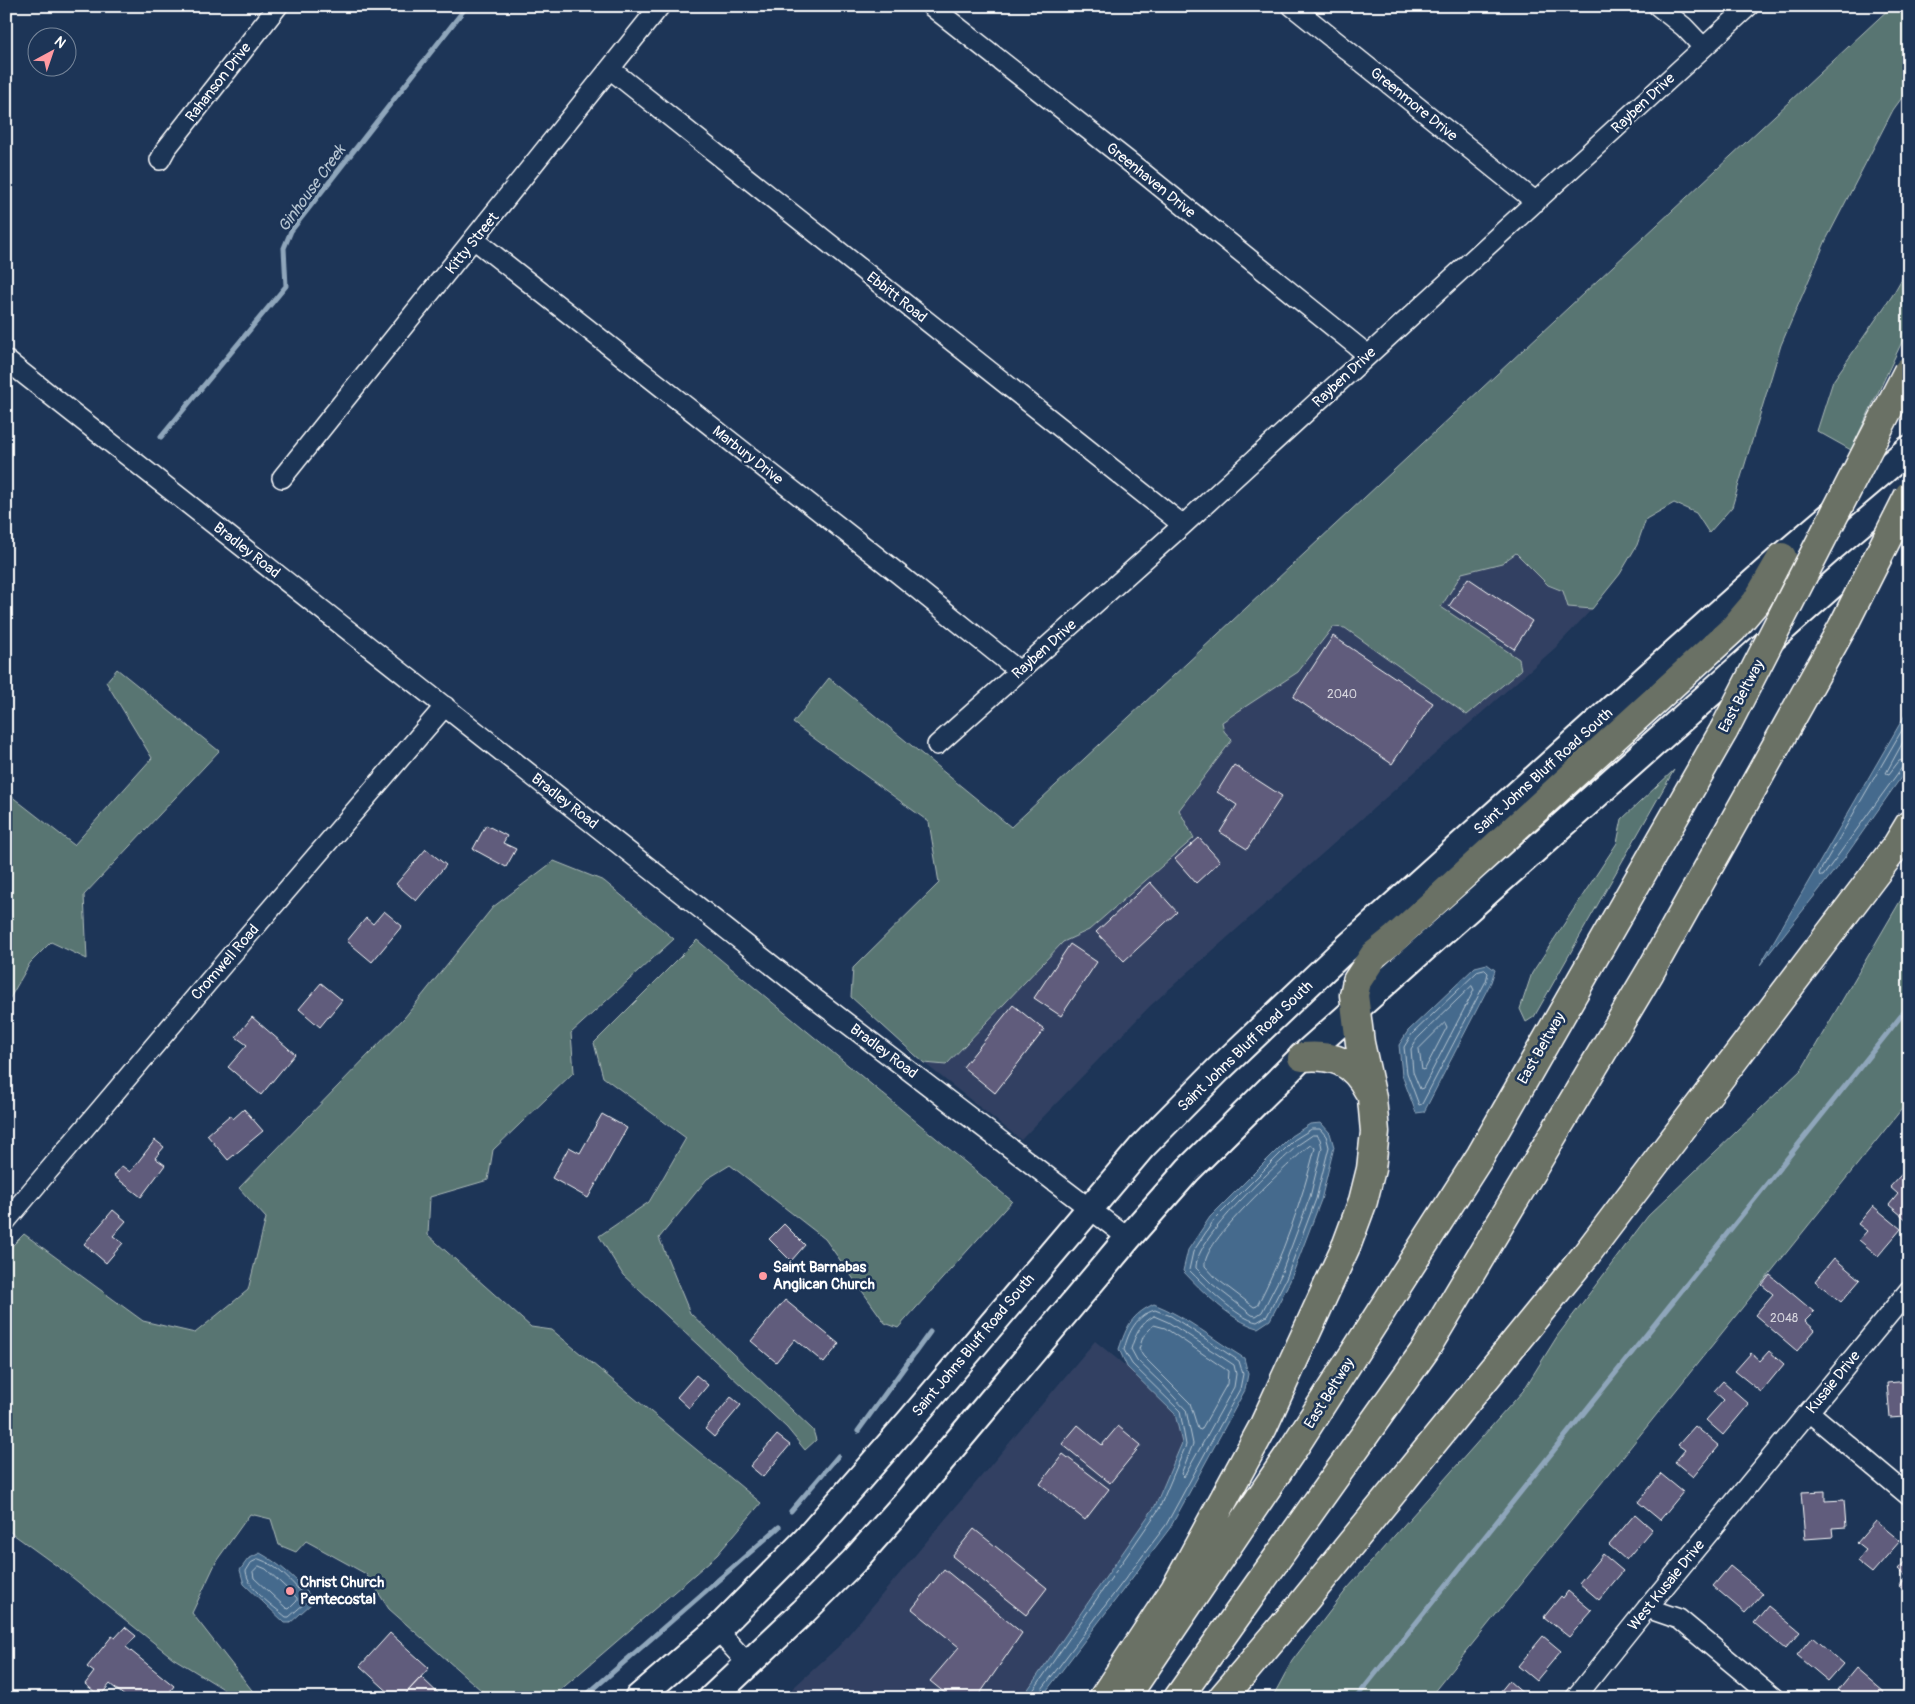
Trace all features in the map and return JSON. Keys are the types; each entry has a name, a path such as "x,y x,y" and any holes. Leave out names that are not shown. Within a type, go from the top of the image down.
{"highway":[{"name":"East Beltway","path":"1125,1698 1294,1448 1480,1155 1724,730 1908,370"},
{"path":"1178,1698 1425,1350 1650,972 1843,626 1909,495"},
{"path":"1103,1698 1176,1589 1263,1427 1331,1280 1364,1201 1371,1169 1375,1132 1372,1098 1360,1043 1354,994 1357,981 1374,954 1394,939 1734,629 1756,602 1782,557"},
{"path":"1222,1698 1301,1605 1585,1256 1891,852 1909,825"},
{"path":"1302,1058 1330,1057 1349,1066 1364,1082 1372,1098"}],"main road":[{"name":"Saint Johns Bluff Road South","path":"638,1698 716,1630 805,1541 1089,1207 1149,1140 1219,1069 1339,955 1782,557 1909,449"},
{"path":"712,1698 854,1560 902,1507 1128,1238 1188,1170 1302,1058 1850,568 1909,519"}],"street":[{"name":"Rahanson Drive","path":"160,160 166,149 278,6"},
{"name":"Kitty Street","path":"282,478 475,240 660,6"},
{"name":"Greenhaven Drive","path":"931,6 1142,172 1368,355"},
{"name":"Greenmore Drive","path":"1292,6 1536,202"},
{"path":"1658,6 1684,27 1703,47"},
{"name":"Rayben Drive","path":"937,744 1182,525 1748,6"},
{"name":"Ebbitt Road","path":"610,69 1182,525"},
{"name":"Marbury Drive","path":"475,240 890,566 1019,671"},
{"name":"Bradley Road","path":"6,360 798,986 1128,1238"},
{"name":"Cromwell Road","path":"6,1221 445,706"},
{"name":"Kusaie Drive","path":"1758,1474 1909,1290"},
{"path":"1809,1412 1909,1496"},
{"name":"West Kusaie Drive","path":"1576,1698 1647,1608 1758,1474"},
{"path":"1647,1608 1679,1618 1774,1698"},
{"path":"716,1630 748,1664"}],"shaded area":[{"path":"1516,553 1548,585 1563,591 1568,607 1592,609 1555,648 1150,1006 1021,1140 924,1063 946,1065 1063,942 1089,930 1194,837 1178,810 1232,740 1224,731 1222,722 1298,672 1333,627 1519,659 1440,607 1462,573 1502,563"},
{"path":"1095,1341 1127,1367 1175,1414 1182,1443 1155,1506 1022,1698 782,1698 838,1647"}],"green space":[{"path":"1892,6 1909,6 1909,88 1893,110 1826,240 1781,345 1732,507 1709,533 1696,513 1674,503 1646,519 1637,545 1620,574 1592,609 1568,607 1563,591 1548,585 1516,553 1502,563 1462,573 1441,607 1519,659 1521,670 1467,715 1345,628 1333,627 1298,672 1222,722 1224,731 1232,740 1179,810 1194,838 1089,930 1063,942 946,1065 924,1063 851,997 853,968 939,883 929,822 793,723 829,678 1011,827"},
{"path":"1909,266 1909,327 1851,450 1817,431 1833,381 1892,296"},
{"path":"117,669 219,751 84,895 87,959 51,942 30,963 10,998 6,998 6,792 74,845 152,758 106,682"},
{"path":"1674,770 1534,1017 1526,1022 1520,1009 1532,973 1617,843 1622,819"},
{"path":"554,861 604,881 674,939 571,1033 574,1072 493,1150 488,1180 430,1197 428,1235 531,1327 552,1330 761,1503 717,1555 551,1698 490,1698 389,1609 366,1574 306,1541 296,1552 279,1545 271,1519 250,1514 217,1560 192,1613 258,1698 229,1698 222,1688 173,1658 68,1574 6,1529 6,1252 24,1234 143,1321 195,1333 248,1290 266,1218 239,1188 405,1017 493,907"},
{"path":"1909,886 1909,1100 1429,1698 1272,1698 1292,1661 1347,1589 1523,1391 1558,1335 1648,1216 1802,1069"},
{"path":"697,940 1012,1201 898,1328 885,1323 825,1239 730,1165 707,1179 659,1238 690,1313 813,1430 816,1440 805,1450 787,1428 623,1275 599,1236 649,1202 686,1138 603,1077 594,1043"}],"water":[{"path":"1909,708 1909,766 1845,857 1760,965"},
{"path":"1487,964 1495,970 1491,982 1424,1112 1416,1113 1402,1075 1399,1045 1408,1031 1475,967"},
{"path":"1321,1123 1330,1133 1334,1147 1321,1200 1290,1281 1270,1320 1258,1328 1227,1312 1183,1271 1188,1250 1210,1217 1291,1136 1310,1124"},
{"path":"1154,1304 1189,1322 1244,1358 1248,1374 1245,1390 1170,1528 1041,1698 1022,1698 1155,1506 1182,1443 1175,1414 1127,1367 1119,1349 1131,1322 1140,1312"},
{"path":"260,1553 288,1573 312,1598 311,1604 290,1623 285,1623 244,1584 240,1570 248,1559"}],"building":[{"path":"1468,578 1532,621 1514,649 1449,606"},
{"path":"1333,636 1433,703 1392,764 1293,697"},
{"path":"1234,765 1282,796 1247,849 1220,832 1237,805 1217,792"},
{"path":"486,825 507,836 503,843 516,849 506,867 473,849"},
{"path":"1199,838 1220,861 1196,883 1175,859"},
{"path":"426,849 446,865 416,901 396,884"},
{"path":"1150,882 1177,912 1124,961 1096,932"},
{"path":"384,911 402,926 372,962 347,941 366,918 373,924"},
{"path":"1070,944 1097,962 1061,1016 1034,998"},
{"path":"321,983 342,1000 320,1027 299,1009"},
{"path":"1013,1005 1044,1030 995,1093 963,1067"},
{"path":"252,1017 295,1054 261,1095 228,1067 247,1045 236,1037"},
{"path":"244,1109 263,1131 228,1160 207,1135 230,1115 233,1119"},
{"path":"602,1114 627,1128 588,1198 552,1178 569,1147 580,1153"},
{"path":"155,1140 164,1147 155,1158 165,1165 141,1197 114,1176 122,1166 130,1172"},
{"path":"1909,1166 1908,1221 1889,1205 1898,1194 1890,1187"},
{"path":"1873,1206 1901,1229 1878,1256 1859,1240 1867,1231 1858,1224"},
{"path":"113,1210 126,1221 113,1236 123,1243 106,1263 84,1244"},
{"path":"784,1224 805,1245 791,1261 769,1239"},
{"path":"1834,1258 1860,1280 1841,1302 1815,1281"},
{"path":"1770,1275 1814,1312 1805,1321 1815,1330 1797,1351 1755,1315 1773,1294 1762,1285"},
{"path":"785,1300 839,1344 824,1363 795,1339 776,1362 751,1341"},
{"path":"1769,1351 1784,1364 1761,1392 1735,1371 1751,1353 1760,1361"},
{"path":"696,1375 708,1385 689,1408 677,1397"},
{"path":"1723,1381 1749,1404 1723,1435 1706,1420 1724,1400 1714,1391"},
{"path":"1909,1381 1909,1434 1905,1434 1904,1417 1890,1418 1887,1383"},
{"path":"731,1397 741,1405 714,1437 705,1429"},
{"path":"1078,1425 1102,1445 1118,1426 1141,1445 1110,1483 1062,1444"},
{"path":"1695,1426 1719,1446 1693,1477 1675,1462 1685,1450 1678,1445"},
{"path":"777,1435 790,1445 763,1477 750,1466"},
{"path":"1063,1454 1109,1489 1085,1520 1040,1484"},
{"path":"1661,1474 1683,1492 1660,1520 1638,1502"},
{"path":"1825,1491 1825,1501 1844,1500 1846,1527 1832,1528 1833,1537 1805,1539 1801,1492"},
{"path":"1635,1514 1652,1529 1626,1560 1609,1545"},
{"path":"1876,1521 1900,1541 1872,1573 1857,1561 1866,1550 1857,1543"},
{"path":"974,1529 1047,1588 1026,1615 952,1556"},
{"path":"1603,1554 1623,1571 1599,1600 1579,1583"},
{"path":"1909,1557 1909,1594 1899,1586 1907,1577 1898,1569"},
{"path":"1730,1566 1763,1593 1745,1613 1713,1586"},
{"path":"944,1569 1022,1633 977,1698 951,1698 930,1681 959,1647 912,1609"},
{"path":"1568,1591 1592,1611 1569,1637 1544,1617 1561,1596 1563,1598"},
{"path":"1768,1606 1800,1632 1785,1649 1754,1623"},
{"path":"125,1627 136,1636 126,1647 174,1686 165,1698 127,1698 110,1684 100,1696 85,1684 94,1672 87,1667 112,1636 115,1638"},
{"path":"390,1633 429,1668 402,1698 395,1698 360,1666"},
{"path":"1543,1636 1561,1651 1536,1681 1518,1666"},
{"path":"1812,1637 1843,1664 1828,1681 1797,1655"},
{"path":"1856,1668 1884,1692 1879,1698 1847,1698 1838,1690"},
{"path":"421,1677 443,1698 411,1698 406,1693"},
{"path":"1509,1681 1526,1696 1525,1698 1495,1698"}],"waterway":[{"name":"Ginhouse Creek","path":"161,437 286,286 284,248 291,231 467,6"},
{"path":"1356,1698 1909,1006"},
{"path":"858,1431 930,1332"},
{"path":"791,1511 838,1456"},
{"path":"583,1698 779,1527"}],"place":[{"name":"Saint Barnabas Anglican Church","path":"763,1276"},
{"name":"Christ Church Pentecostal","path":"290,1591"}]}
